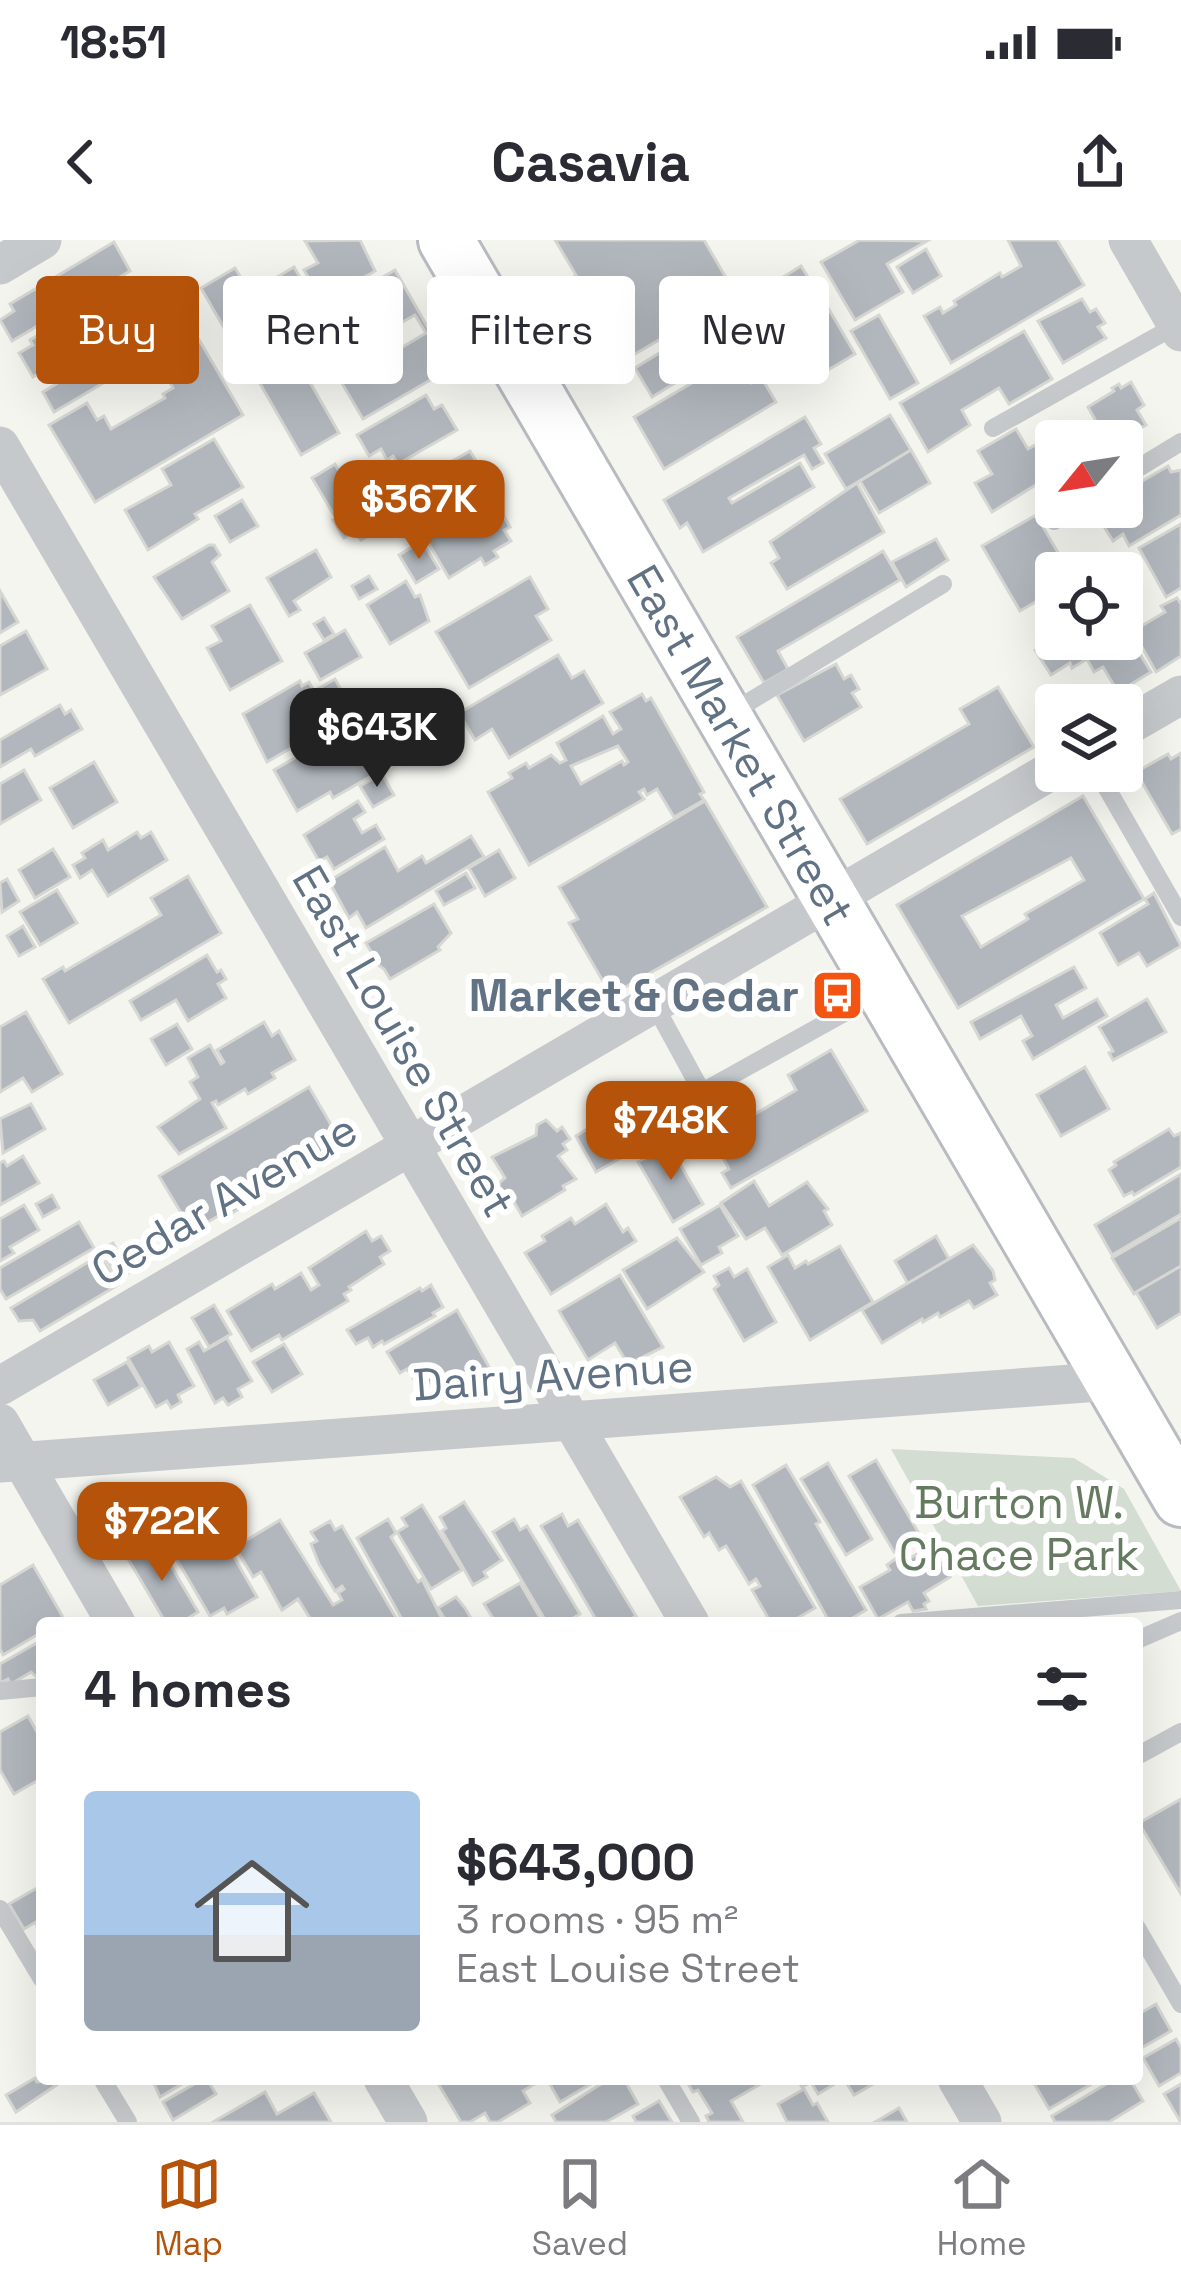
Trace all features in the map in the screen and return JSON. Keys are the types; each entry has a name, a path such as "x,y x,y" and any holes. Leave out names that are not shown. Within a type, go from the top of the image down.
{"street":[{"path":"0,265 42,240"},
{"name":"East Market Street","path":"446,240 1181,1499"},
{"path":"1128,240 1179,328"},
{"name":"East Louise Street","path":"0,446 687,1617"},
{"path":"1143,717 1181,695"},
{"name":"Cedar Avenue","path":"0,1386 1035,780"},
{"name":"Dairy Avenue","path":"11,1462 1113,1381"},
{"path":"0,1424 11,1462 112,1617"},
{"path":"386,2085 408,2122"},
{"path":"960,2085 982,2122"}],"lane":[{"path":"994,428 1179,328"},
{"path":"1143,465 1181,442"},
{"path":"725,716 943,584"},
{"path":"1109,792 1181,917"},
{"path":"654,1004 702,1092 884,991"},
{"path":"1001,1617 1181,1600"},
{"path":"1143,1637 1181,1621"},
{"path":"0,1691 36,1688"},
{"path":"1143,1753 1181,1732"},
{"path":"0,1909 36,1968"},
{"path":"1143,1936 1175,1978 1181,2003"},
{"path":"106,2085 128,2122"},
{"path":"669,2085 691,2122"}],"green space":[{"name":"Burton W. Chace Park","path":"891,1449 1074,1458 1124,1489 1181,1591 978,1606"}],"building":[{"path":"360,240 375,271 366,276 307,276 304,270 318,263 305,241"},
{"path":"555,240 704,240 725,276 659,276 659,340 635,354 635,276 576,275"},
{"path":"860,240 927,241 887,264 903,292 855,320 821,262"},
{"path":"1008,240 1057,240 1084,285 951,363 924,316 940,307 943,313 1000,273 1002,277 1021,266"},
{"path":"114,242 130,271 122,276 57,276"},
{"path":"926,249 941,276 913,293 897,267"},
{"path":"801,266 807,276 785,276"},
{"path":"294,267 299,276 279,276"},
{"path":"235,268 240,276 223,276 223,326 201,288"},
{"path":"403,284 427,326 427,382 363,419 342,384 403,384 403,347 426,333 415,315 403,322"},
{"path":"36,288 36,327 12,341 0,320 14,311 10,304"},
{"path":"1082,299 1105,323 1098,327 1106,338 1063,363 1038,321"},
{"path":"829,310 855,354 829,369"},
{"path":"879,315 918,383 890,399 851,331"},
{"path":"1024,331 1052,379 1009,404 999,388 962,410 970,425 928,452 900,403"},
{"path":"36,336 33,377 19,353 33,345 30,340"},
{"path":"199,340 243,415 95,502 49,425 87,403 97,420 104,416 111,429 165,398 163,394 173,388 171,384 199,384"},
{"path":"659,353 659,384 674,384 652,397 635,368"},
{"path":"1131,382 1144,405 1137,410 1143,420 1095,420 1088,407 1112,388 1119,384 1121,388"},
{"path":"56,384 102,384 54,412 43,392"},
{"path":"260,384 311,384 339,433 301,455"},
{"path":"690,384 765,384 776,402 664,469 634,417"},
{"path":"426,395 434,409 442,405 457,430 398,464 393,456 387,460 381,449 369,456 357,435"},
{"path":"890,415 911,450 846,489 825,454"},
{"path":"805,417 821,444 814,448 823,463 812,469 804,455 729,498 732,503 800,463 814,487 703,552 687,523 680,528 664,500"},
{"path":"1016,429 1028,449 1035,445 1035,485 992,512 975,483 992,474 978,451"},
{"path":"214,439 243,487 195,514 198,519 148,550 125,510 171,485 162,469"},
{"path":"911,450 930,483 879,513 860,481"},
{"path":"470,451 485,476 475,481 484,496 428,528 422,518 427,515 424,509 412,516 401,497 413,491 410,485"},
{"path":"335,464 341,475 355,467 371,493 334,515 312,478"},
{"path":"1168,466 1171,472 1181,470 1181,515 1129,546 1123,534 1113,541 1105,528 1143,528 1143,481"},
{"path":"857,483 884,532 787,589 771,563 779,558 770,542"},
{"path":"372,495 389,523 361,540 355,531 344,538 333,520"},
{"path":"242,500 258,526 230,542 215,516"},
{"path":"488,502 497,519 503,515 511,541 494,551 498,557 485,565 481,558 449,578 426,539"},
{"path":"1035,516 1035,528 1044,528 1058,552 1035,552 1035,602 1020,611 982,546"},
{"path":"1181,524 1181,588 1166,597 1139,548"},
{"path":"936,539 948,560 906,587 892,562"},
{"path":"422,541 439,569 416,583 399,555"},
{"path":"209,545 220,555 212,562 229,591 182,619 154,577"},
{"path":"316,550 331,577 294,601 300,610 289,616 267,578"},
{"path":"883,551 900,580 778,651 788,669 764,683 737,637"},
{"path":"369,576 377,589 359,599 352,586"},
{"path":"530,577 548,609 536,616 551,640 469,688 436,632"},
{"path":"406,581 415,597 420,595 429,621 390,644 367,605"},
{"path":"0,591 18,622 0,633"},
{"path":"1177,598 1181,604 1181,656 1156,672 1143,649 1143,625 1165,612 1161,606"},
{"path":"250,605 282,661 230,690 207,648 221,641 212,626"},
{"path":"324,618 334,634 324,640 314,624"},
{"path":"345,630 361,657 320,680 305,653"},
{"path":"26,631 47,669 0,695 0,646"},
{"path":"558,655 572,678 584,671 603,703 509,758 492,729 475,740 459,713"},
{"path":"1143,659 1151,672 1131,684 1113,684 1103,667 1094,672 1088,660"},
{"path":"1041,660 1085,660 1072,668 1070,663 1051,675"},
{"path":"836,664 844,679 851,675 859,689 852,693 861,707 804,741 777,695"},
{"path":"335,679 353,712 267,762 243,714 300,681 302,686 309,682 314,691"},
{"path":"998,687 1034,747 867,844 840,799 969,724 960,709"},
{"path":"642,694 646,701 651,698 704,792 700,794 704,800 674,817 657,789 647,795 644,789 639,792 644,799 529,865 488,792 526,763 529,768 551,755 560,763 566,760 557,743 603,716 613,734 621,729 610,712","holes":["618,746 628,762 581,784 571,766"]},
{"path":"60,705 65,714 71,710 82,729 35,756 31,749 0,767 0,740"},
{"path":"388,709 395,721 403,716 415,736 395,748 401,759 333,798 330,792 297,811 274,770 374,712 376,716"},
{"path":"1181,753 1181,829 1172,834 1143,784 1143,768 1168,754 1171,759"},
{"path":"94,762 117,802 73,828 50,788"},
{"path":"24,770 41,800 0,824 0,784"},
{"path":"382,774 394,795 373,807 360,786"},
{"path":"1083,796 1144,899 958,1008 897,905","holes":["1071,858 1084,880 1025,914 1028,919 981,947 962,916"]},
{"path":"358,801 365,812 354,819 362,833 376,825 384,839 334,869 327,857 319,861 304,835"},
{"path":"705,801 767,907 611,995 569,923 578,919 559,887"},
{"path":"137,832 141,838 151,832 167,860 108,896 92,870 80,878 73,865 85,858 82,853 103,840 108,850"},
{"path":"471,836 484,857 366,928 357,912 349,918 329,881 385,847 398,871 422,856 426,863"},
{"path":"53,849 70,877 35,898 19,870"},
{"path":"499,850 515,878 485,896 469,868"},
{"path":"466,873 475,888 444,905 436,891"},
{"path":"188,876 221,933 69,1023 43,979 161,915 151,898"},
{"path":"7,879 19,901 2,912 0,883"},
{"path":"57,890 77,923 40,945 20,912"},
{"path":"1154,893 1181,946 1147,966 1139,953 1118,965 1100,933 1148,904 1145,899"},
{"path":"434,904 451,933 440,950 390,979 377,964 372,967 367,958 373,955 366,943"},
{"path":"23,926 35,947 19,956 7,936"},
{"path":"207,955 226,979 218,984 226,998 188,1021 176,1000 141,1020 130,1001"},
{"path":"1074,967 1086,988 1056,1005 1063,1018 1097,999 1107,1016 1033,1059 1023,1041 1032,1036 1021,1016 980,1039 971,1022"},
{"path":"1147,999 1166,1032 1113,1060 1099,1027"},
{"path":"26,1012 62,1074 32,1092 23,1078 0,1092 0,1027"},
{"path":"264,1022 272,1036 279,1031 295,1060 248,1094 245,1089 218,1105 212,1103 226,1128 179,1154 158,1127 200,1099 190,1082 198,1077 188,1058 210,1045 221,1064 217,1050"},
{"path":"177,1024 192,1049 166,1065 151,1039"},
{"path":"831,1050 867,1111 731,1188 722,1173 729,1169 717,1147 741,1133 740,1123 796,1090 788,1075"},
{"path":"1085,1067 1109,1109 1061,1136 1037,1095"},
{"path":"309,1087 344,1147 317,1164 310,1152 232,1198 239,1209 192,1231 159,1176"},
{"path":"31,1104 45,1129 3,1153 0,1119"},
{"path":"603,1119 624,1156 596,1172 576,1136"},
{"path":"546,1120 557,1131 562,1127 570,1139 563,1144 567,1150 558,1156 576,1179 522,1216 510,1195 501,1192 499,1183 505,1178 492,1157 536,1135 537,1125"},
{"path":"1169,1129 1174,1136 1181,1133 1181,1167 1134,1195 1124,1196 1109,1170 1114,1162"},
{"path":"669,1145 703,1204 673,1222 638,1162"},
{"path":"23,1156 39,1183 0,1205 0,1163 7,1166"},
{"path":"1181,1174 1181,1214 1112,1255 1095,1225"},
{"path":"754,1181 769,1206 807,1182 828,1209 824,1211 832,1225 782,1255 765,1228 746,1239 721,1203"},
{"path":"52,1195 59,1208 43,1217 36,1204"},
{"path":"606,1204 623,1232 628,1228 636,1241 551,1294 525,1253 571,1218 575,1224"},
{"path":"24,1205 39,1230 10,1247 14,1253 0,1261 0,1219"},
{"path":"720,1205 738,1236 701,1265 680,1229"},
{"path":"1181,1218 1181,1266 1134,1294 1112,1258"},
{"path":"79,1222 94,1248 6,1299 0,1289 0,1268"},
{"path":"366,1231 372,1241 381,1236 390,1251 380,1257 384,1264 349,1287 344,1294 348,1301 282,1340 279,1335 251,1351 227,1311 301,1273 311,1290 319,1285 309,1268"},
{"path":"936,1236 949,1259 908,1284 895,1261"},
{"path":"677,1238 704,1272 647,1309 623,1270"},
{"path":"113,1243 130,1272 118,1279 101,1250"},
{"path":"973,1245 993,1271 995,1280 990,1283 997,1295 974,1308 969,1301 940,1317 938,1313 922,1319 882,1343 862,1310"},
{"path":"840,1246 873,1302 810,1340 768,1267 788,1255 795,1268"},
{"path":"100,1255 118,1285 40,1331 33,1320 19,1321 11,1308"},
{"path":"1181,1266 1181,1313 1157,1328 1136,1292"},
{"path":"729,1268 734,1277 747,1269 776,1322 744,1341 714,1289 719,1285 714,1276"},
{"path":"620,1275 663,1347 628,1364 615,1343 588,1360 559,1311"},
{"path":"431,1285 443,1307 435,1316 384,1344 373,1347 368,1338 356,1344 347,1330"},
{"path":"214,1305 231,1334 209,1347 192,1318"},
{"path":"457,1310 493,1374 465,1391 457,1381 417,1384 407,1369 400,1373 387,1352"},
{"path":"227,1338 252,1381 238,1389 242,1397 228,1405 223,1398 215,1403 187,1349 199,1342 204,1351"},
{"path":"169,1342 194,1386 178,1395 181,1402 171,1408 167,1401 156,1407 128,1358"},
{"path":"284,1344 302,1374 272,1392 253,1362"},
{"path":"127,1362 141,1386 108,1405 94,1380"},
{"path":"876,1460 921,1537 894,1552 849,1476"},
{"path":"828,1463 872,1539 846,1555 801,1479"},
{"path":"786,1465 866,1610 854,1617 827,1617 753,1485"},
{"path":"716,1477 730,1487 741,1481 815,1608 799,1617 768,1617 752,1590 760,1586 756,1579 749,1584 726,1546 719,1550 709,1533 704,1537 680,1497"},
{"path":"464,1502 502,1560 473,1585 442,1531 446,1528 440,1517"},
{"path":"422,1505 462,1570 431,1589 397,1532 407,1526 402,1518"},
{"path":"562,1514 568,1526 578,1520 636,1616 594,1617 541,1526"},
{"path":"388,1519 396,1533 391,1537 418,1582 422,1579 441,1617 401,1617 357,1538"},
{"path":"514,1519 520,1530 527,1526 580,1614 543,1617 493,1532"},
{"path":"280,1520 333,1605 342,1600 338,1593 344,1589 335,1591 319,1564 311,1544 317,1541 311,1532 330,1521 335,1530 342,1526 395,1617 309,1617 298,1599 282,1610 261,1572 253,1577 235,1547"},
{"path":"186,1532 194,1545 203,1540 211,1554 227,1545 257,1597 227,1614 224,1608 210,1616 167,1543"},
{"path":"156,1540 198,1612 190,1617 162,1617 127,1557"},
{"path":"930,1546 950,1577 924,1593 929,1601 924,1604 926,1609 913,1611 908,1602 877,1617 860,1587 890,1570 887,1565 898,1557 902,1563"},
{"path":"33,1565 63,1617 36,1617 36,1636 3,1655 0,1585"},
{"path":"520,1583 540,1617 492,1617 484,1604"},
{"path":"456,1597 470,1617 443,1617 438,1608"},
{"path":"36,1643 36,1677 31,1672 11,1684 8,1679 0,1683 0,1664"},
{"path":"28,1716 36,1730 36,1781 14,1794 0,1770 0,1732"},
{"path":"1181,1799 1181,1894 1143,1830 1143,1821"},
{"path":"36,1888 36,1922 24,1929 9,1904"},
{"path":"1156,2004 1171,2031 1143,2047 1143,2012"},
{"path":"1176,2039 1181,2048 1181,2073 1159,2086 1143,2058"},
{"path":"35,2078 36,2085 56,2085 16,2112 6,2095"},
{"path":"1181,2084 1181,2121 1180,2121 1164,2094"},
{"path":"155,2085 180,2085 160,2097"},
{"path":"193,2085 211,2085 216,2094 173,2120 163,2102"},
{"path":"439,2085 533,2085 523,2091 530,2103 498,2122 490,2122 485,2113 461,2122"},
{"path":"550,2085 589,2085 560,2102"},
{"path":"600,2085 627,2085 638,2104 606,2122 556,2122 552,2115"},
{"path":"689,2085 759,2085 731,2101 743,2122 709,2122 706,2116 712,2113 698,2090 693,2092"},
{"path":"813,2085 833,2085 818,2094"},
{"path":"848,2085 872,2085 854,2095"},
{"path":"1035,2085 1090,2085 1049,2109"},
{"path":"1105,2085 1134,2085 1143,2101 1109,2122 1055,2122 1052,2116"},
{"path":"804,2089 828,2122 787,2122 778,2104"},
{"path":"265,2092 277,2114 314,2093 331,2122 213,2122"},
{"path":"659,2101 672,2122 636,2122 633,2116"},
{"path":"899,2108 907,2122 875,2122"}],"place":[{"name":"Market & Cedar","path":"838,995"}]}
